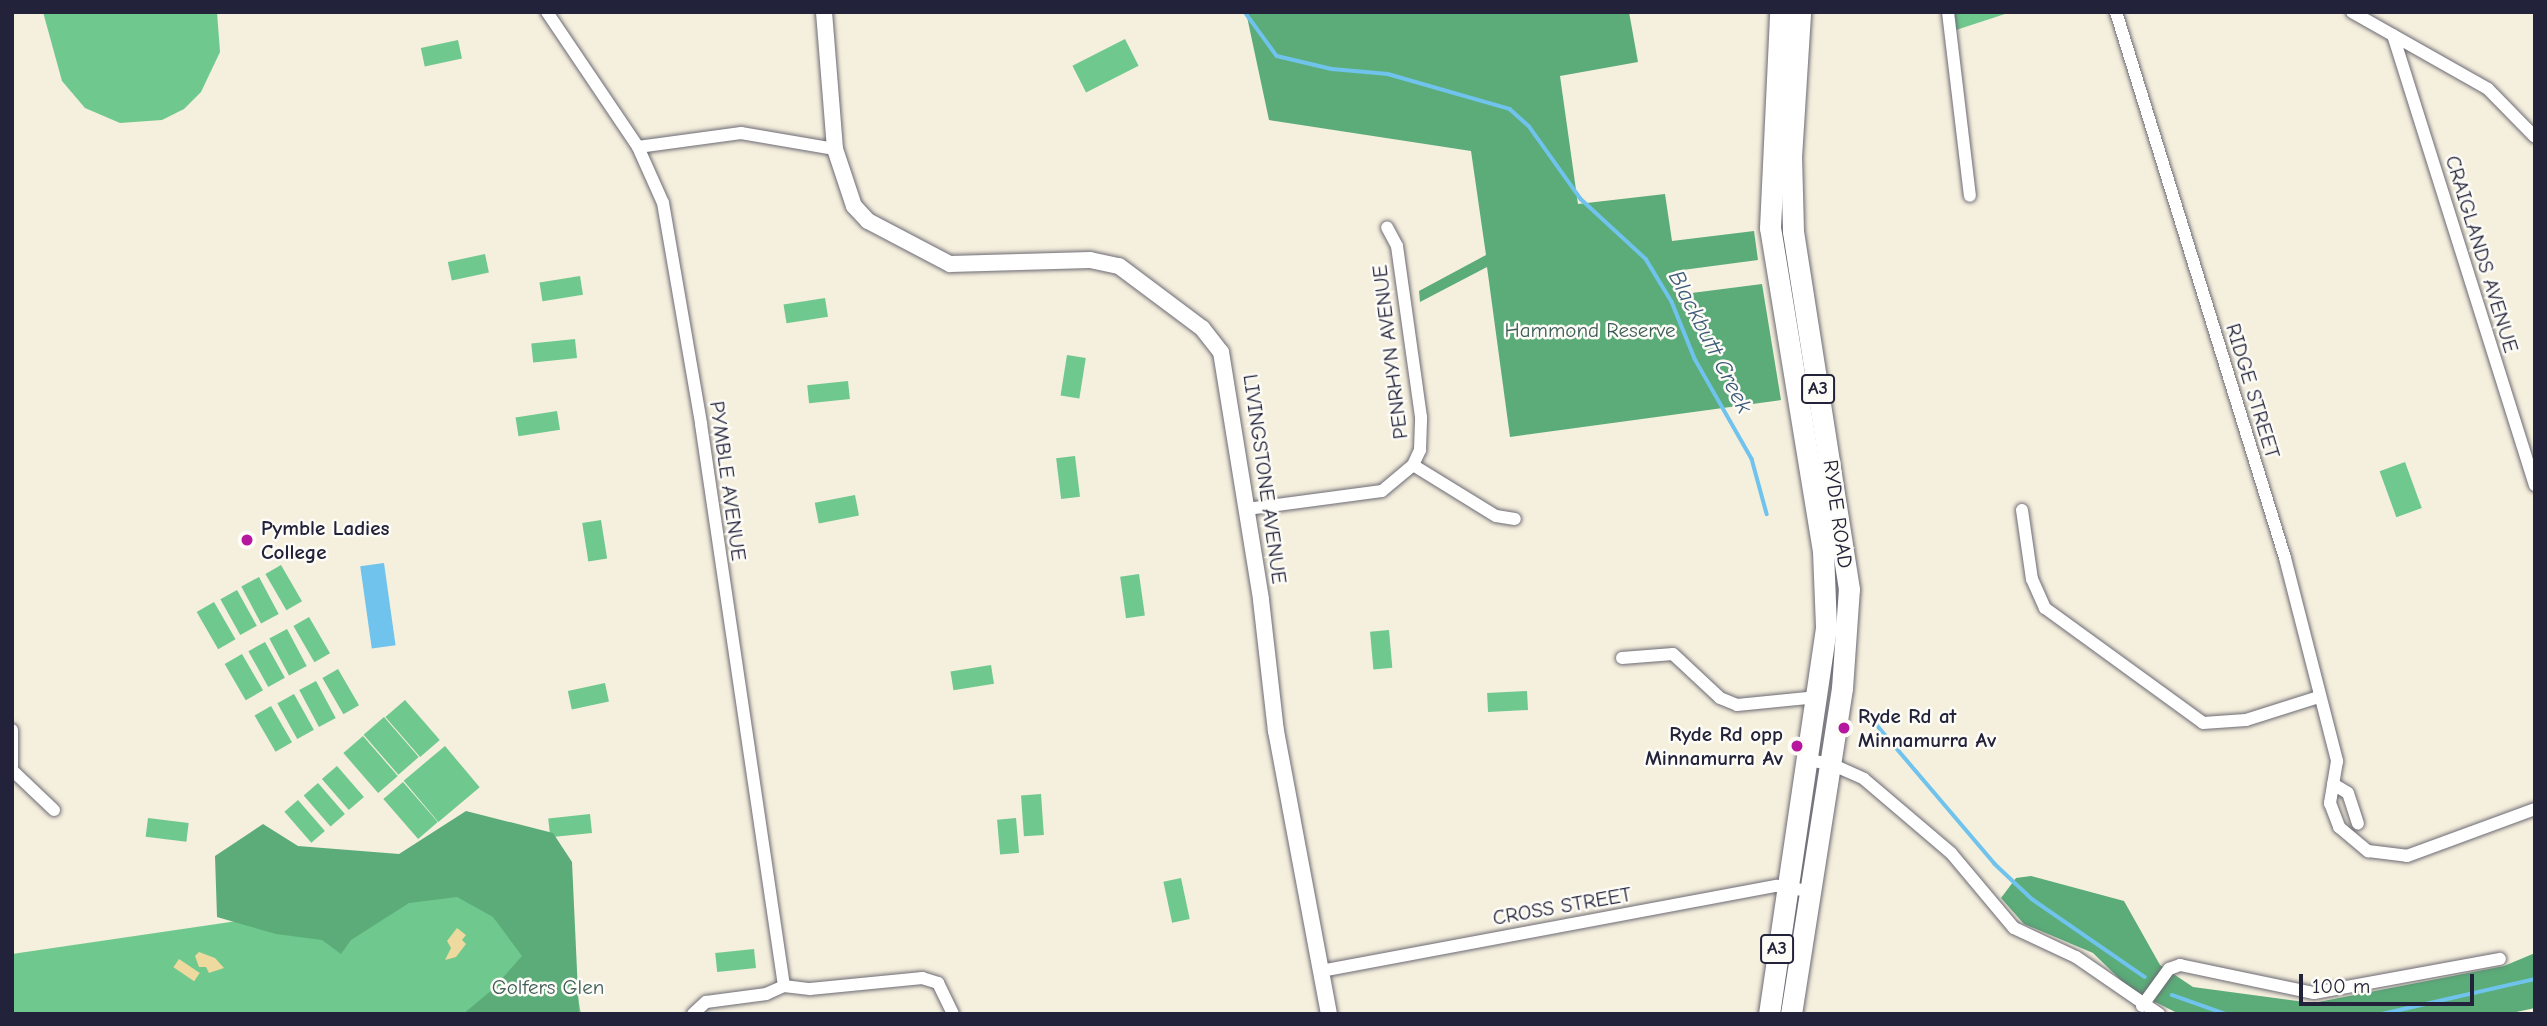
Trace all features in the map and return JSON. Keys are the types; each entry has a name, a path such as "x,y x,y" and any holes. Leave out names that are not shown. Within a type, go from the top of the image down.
{"highway":[{"name":"RYDE ROAD","path":"1769,1014 1818,697 1826,626 1823,551 1770,228 1780,12"},
{"name":"RYDE ROAD","path":"1791,1014 1831,764 1847,644 1849,589 1793,231 1790,157 1800,12"}],"street":[{"name":"PYMBLE AVENUE","path":"547,12 638,147 663,203 701,424 784,986"},
{"name":"LIVINGSTONE AVENUE","path":"824,12 835,149 861,215 931,256 961,266 1104,262 1134,273 1202,328 1226,364 1276,731 1329,1014"},
{"path":"1948,12 1970,196"},
{"name":"RIDGE STREET","path":"2116,12 2285,558 2337,761 2330,803 2339,827 2368,851 2407,856 2535,809"},
{"path":"2352,12 2488,89 2513,110 2535,137"},
{"name":"CRAIGLANDS AVENUE","path":"2393,35 2535,485"},
{"path":"638,147 741,133 835,149"},
{"name":"PENRHYN AVENUE","path":"1247,509 1382,491 1413,465 1420,450 1421,416 1397,246 1387,227"},
{"path":"1413,465 1496,516 1516,519"},
{"path":"2022,510 2032,579 2045,608 2203,723 2246,720 2319,697"},
{"path":"1622,658 1673,654 1720,698 1737,705 1818,697"},
{"path":"12,730 12,768 54,810"},
{"path":"1808,760 1831,764 1864,779 1951,853 2014,928 2076,957 2142,1006 2160,1014"},
{"path":"2333,784 2348,793 2358,823"},
{"name":"CROSS STREET","path":"1321,971 1788,885 1810,891"},
{"path":"2142,1006 2169,969 2180,965 2314,993 2500,959"},
{"path":"693,1014 706,1002 766,994 784,986 810,989 922,978 938,983 953,1014"}],"green space":[{"path":"43,12 217,12 220,52 201,92 184,109 162,120 120,123 85,108 62,81"},
{"name":"Hammond Reserve","path":"1246,12 1629,12 1638,62 1560,76 1578,204 1665,194 1672,241 1754,231 1758,260 1675,271 1676,295 1762,284 1781,400 1510,437 1487,267 1420,302 1419,291 1486,255 1471,151 1269,120"},
{"path":"1951,12 2011,12 1953,31"},
{"path":"1125,39 1139,66 1086,93 1072,66"},
{"path":"458,40 462,59 425,66 421,48"},
{"path":"485,254 489,273 452,280 448,262"},
{"path":"580,276 583,295 542,301 540,282"},
{"path":"825,298 828,317 786,323 784,305"},
{"path":"575,339 577,358 533,362 531,344"},
{"path":"1067,355 1086,358 1079,398 1061,395"},
{"path":"848,381 850,399 809,403 807,385"},
{"path":"557,411 560,430 518,436 516,418"},
{"path":"1075,456 1080,497 1061,499 1056,458"},
{"path":"2405,462 2422,508 2396,517 2380,471"},
{"path":"855,495 859,516 819,523 815,503"},
{"path":"601,520 607,559 588,561 582,523"},
{"path":"281,565 302,601 286,610 265,574"},
{"path":"1139,574 1145,616 1126,618 1120,577"},
{"path":"259,577 279,614 261,623 241,586"},
{"path":"237,590 257,626 240,635 220,599"},
{"path":"214,602 236,639 218,649 197,612"},
{"path":"309,617 330,653 314,662 293,626"},
{"path":"287,629 307,666 289,675 269,638"},
{"path":"1389,630 1392,668 1373,670 1370,632"},
{"path":"265,642 285,678 268,687 248,651"},
{"path":"242,654 263,690 246,700 225,664"},
{"path":"991,665 994,684 953,690 951,671"},
{"path":"338,669 359,705 343,714 322,678"},
{"path":"316,681 336,718 319,727 299,690"},
{"path":"605,683 609,702 572,709 568,691"},
{"path":"1527,691 1528,710 1488,712 1487,693"},
{"path":"294,694 314,730 297,739 277,703"},
{"path":"405,700 440,740 420,757 385,717"},
{"path":"271,706 292,742 276,752 255,716"},
{"path":"384,717 419,757 398,775 364,735"},
{"path":"363,736 398,776 378,793 343,753"},
{"path":"445,746 480,787 438,822 404,781"},
{"path":"337,766 364,797 349,810 322,779"},
{"path":"403,782 438,822 418,839 383,799"},
{"path":"318,783 345,814 331,826 304,795"},
{"path":"1041,794 1044,835 1024,836 1021,795"},
{"path":"298,800 325,831 311,843 284,812"},
{"name":"Golfers Glen","path":"466,811 553,833 572,862 579,1014 463,1014 492,990 522,956 493,917 457,897 409,903 351,940 341,954 322,940 276,934 217,917 215,856 263,824 298,846 399,854"},
{"path":"590,814 592,833 550,837 548,818"},
{"path":"148,818 189,823 186,842 146,837"},
{"path":"1016,818 1019,853 1000,855 997,820"},
{"path":"2031,876 2124,901 2160,965 2193,987 2313,1003 2504,966 2535,953 2535,1008 2507,1014 2179,1014 2130,989 2093,953 2024,924 2001,898 2016,878"},
{"path":"1181,878 1190,919 1172,923 1163,882"},
{"name":"Golfers Glen","path":"463,888 566,932 581,1014 12,1014 12,954"},
{"path":"754,949 756,968 717,972 715,953"}],"sand":[{"path":"457,928 466,935 462,940 466,944 456,957 445,960 451,948 447,941"},
{"path":"199,952 215,958 224,968 209,973 206,967 199,967 195,956"},
{"path":"179,959 200,973 194,981 173,967"}],"water":[{"path":"384,563 396,645 372,649 360,566"}],"waterway":[{"name":"Blackbutt Creek","path":"1245,12 1277,56 1332,69 1388,74 1510,109 1529,126 1581,199 1646,259 1672,302 1695,359 1752,459 1767,514"},
{"name":"Blackbutt Creek","path":"1870,717 1995,864 2032,899 2145,977"},
{"name":"Blackbutt Creek","path":"2382,1014 2535,979"},
{"name":"Blackbutt Creek","path":"2172,995 2226,1014"}],"place":[{"name":"Pymble Ladies College","path":"247,540"},
{"name":"Ryde Rd at Minnamurra Av","path":"1844,728"},
{"name":"Ryde Rd opp Minnamurra Av","path":"1797,746"}]}
